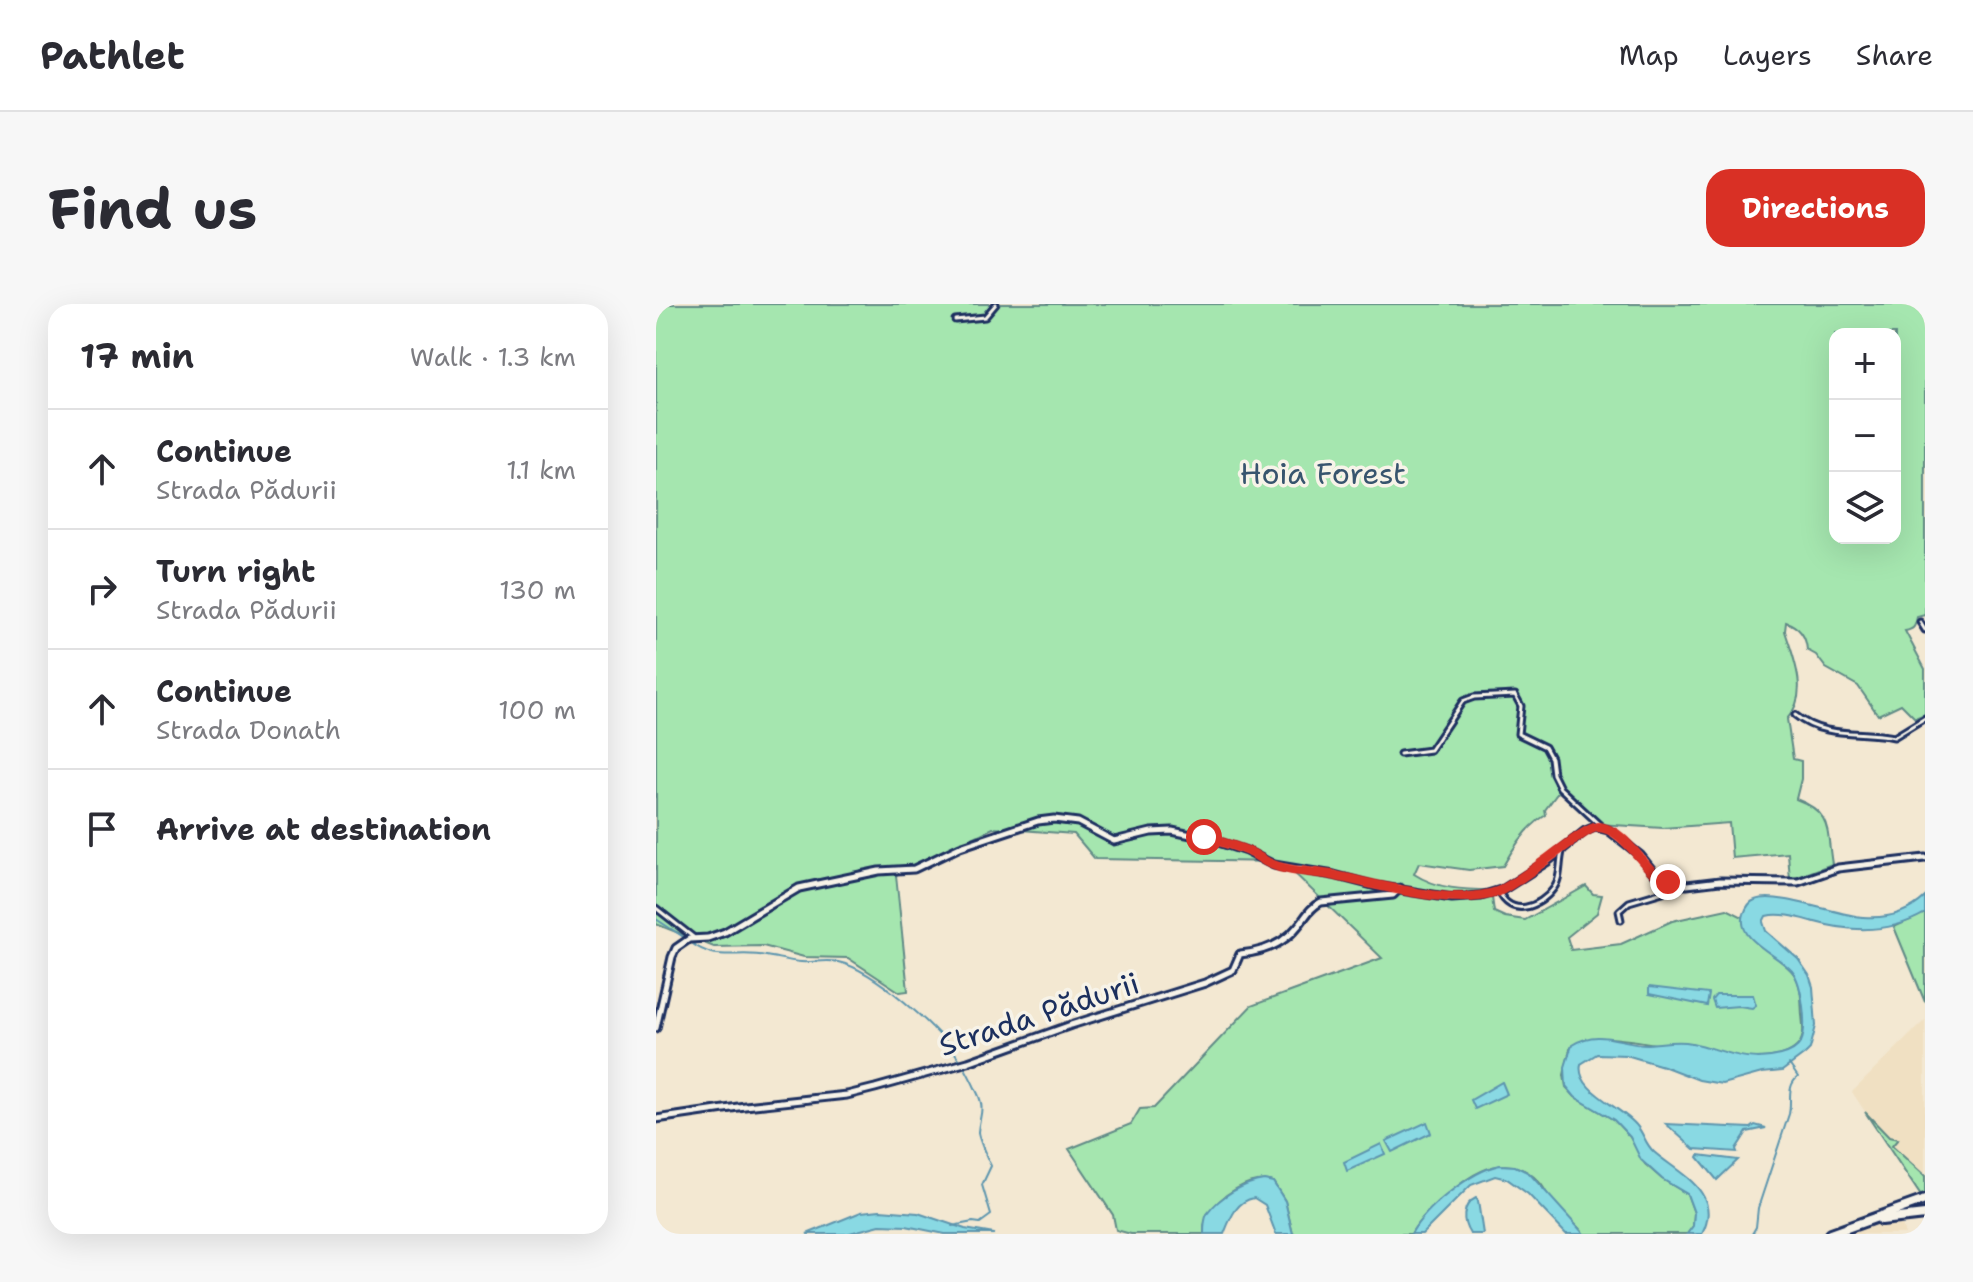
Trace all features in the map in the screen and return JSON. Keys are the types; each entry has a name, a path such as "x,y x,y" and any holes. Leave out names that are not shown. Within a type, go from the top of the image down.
{"main road":[{"path":"1830,1234 1925,1200"},
{"path":"1864,1222 1925,1215"}],"street":[{"path":"955,320 985,317 996,304"},
{"path":"1920,622 1925,630"},
{"path":"1400,754 1430,750 1465,700 1513,695 1519,699 1521,706 1518,734 1545,747 1551,756 1553,774 1560,788 1603,828 1640,855 1659,879 1687,885"},
{"path":"1795,715 1823,731 1858,735 1878,733 1894,737 1925,718"},
{"name":"Strada Pădurii","path":"689,939 708,938 725,932 803,886 884,870 914,869 966,845 1048,819 1078,822 1114,841 1163,831 1204,837 1250,852 1274,865 1379,887 1452,898 1499,891 1585,831 1603,828"},
{"path":"1499,891 1509,906 1516,908 1541,899 1557,885 1563,849"},
{"path":"1621,920 1619,911 1629,902 1687,885 1720,881 1798,882 1838,868 1925,858"},
{"name":"Strada Pădurii","path":"656,1119 855,1094 959,1065 1071,1025 1205,983 1233,970 1241,954 1253,954 1276,946 1298,926 1314,905 1321,902 1393,895 1400,888"},
{"path":"656,908 689,939 676,948 671,961 656,1028"}],"shaded area":[{"path":"1925,1020 1925,1195 1921,1196 1852,1092"},
{"path":"1900,1221 1905,1234 1846,1234 1875,1224"}],"green space":[{"name":"Hoia Forest","path":"656,304 1925,304 1925,615 1917,617 1914,627 1905,631 1925,669 1925,714 1915,718 1901,704 1878,715 1858,686 1826,668 1816,655 1807,650 1801,633 1786,622 1785,631 1796,665 1799,688 1798,699 1787,719 1793,759 1801,761 1796,799 1822,816 1828,832 1832,864 1790,880 1788,853 1732,858 1729,823 1663,828 1597,824 1559,791 1545,810 1546,815 1527,831 1503,866 1469,870 1419,863 1414,874 1441,886 1491,890 1494,912 1525,920 1586,886 1593,894 1602,895 1597,913 1567,937 1571,950 1621,944 1672,921 1727,909 1743,917 1755,942 1794,974 1801,993 1803,1034 1799,1044 1781,1055 1753,1058 1719,1055 1613,1038 1587,1040 1570,1049 1564,1075 1566,1087 1575,1097 1614,1120 1630,1137 1645,1164 1687,1194 1694,1213 1693,1226 1687,1234 1584,1234 1530,1173 1508,1166 1496,1166 1463,1182 1430,1210 1411,1234 1293,1234 1285,1201 1273,1182 1264,1181 1245,1184 1227,1194 1207,1217 1204,1234 1131,1234 1116,1230 1113,1215 1069,1149 1131,1124 1140,1109 1154,1108 1251,1006 1382,958 1283,862 1095,859 1074,834 993,828 896,875 908,991 900,992 848,958 804,957 763,946 714,947 656,924"},
{"path":"1925,913 1925,1002 1894,927"},
{"path":"1865,1112 1889,1137 1898,1139 1892,1146 1925,1176 1925,1195 1921,1196"}],"water":[{"path":"1925,897 1925,913 1886,928 1844,928 1790,916 1766,916 1763,922 1766,931 1798,959 1813,987 1816,1026 1810,1049 1782,1071 1722,1084 1699,1080 1626,1055 1597,1054 1581,1064 1581,1074 1592,1090 1630,1119 1651,1149 1686,1176 1703,1195 1707,1219 1702,1234 1687,1234 1693,1226 1694,1213 1687,1194 1662,1179 1641,1160 1630,1137 1614,1120 1575,1097 1566,1086 1565,1067 1572,1045 1592,1037 1602,1037 1639,1044 1687,1042 1757,1058 1787,1053 1797,1047 1803,1035 1801,995 1792,971 1746,932 1743,923 1749,904 1765,898 1778,899 1872,917 1904,911"},
{"path":"1649,987 1709,994 1707,1006 1649,994"},
{"path":"1716,995 1753,995 1756,1005 1752,1008 1715,1008 1712,1000"},
{"path":"1502,1082 1507,1094 1475,1109 1471,1100"},
{"path":"1427,1122 1431,1133 1392,1152 1386,1141"},
{"path":"1666,1124 1751,1128 1755,1125 1766,1128 1747,1132 1737,1152 1694,1149"},
{"path":"1381,1144 1385,1154 1347,1171 1344,1162"},
{"path":"1699,1155 1738,1160 1717,1180"},
{"path":"1500,1165 1515,1166 1529,1173 1584,1234 1566,1234 1528,1194 1507,1179 1495,1176 1471,1185 1422,1234 1411,1234 1427,1213 1450,1192 1476,1175"},
{"path":"1264,1180 1273,1182 1285,1201 1293,1234 1276,1234 1265,1205 1254,1198 1238,1207 1224,1234 1204,1234 1207,1214 1218,1202 1240,1188"},
{"path":"1476,1198 1483,1234 1470,1234 1464,1219 1465,1209"},
{"path":"861,1212 918,1213 965,1229 994,1234 945,1234 906,1226 880,1225 846,1234 807,1234"}],"waterway":[{"path":"656,919 685,938"},
{"path":"690,942 718,954 755,955 801,962 833,961 853,967 887,988 937,1032 960,1060 980,1098 982,1108 978,1135 991,1166 982,1185 991,1215 980,1223 952,1226"},
{"path":"1752,1234 1789,1114 1791,1089 1798,1077 1789,1064"}],"route":[{"path":"1204,837 1250,852 1274,865 1379,887 1456,898 1499,891 1548,861 1585,831 1599,827 1611,832 1637,852 1656,876 1668,882"}]}
